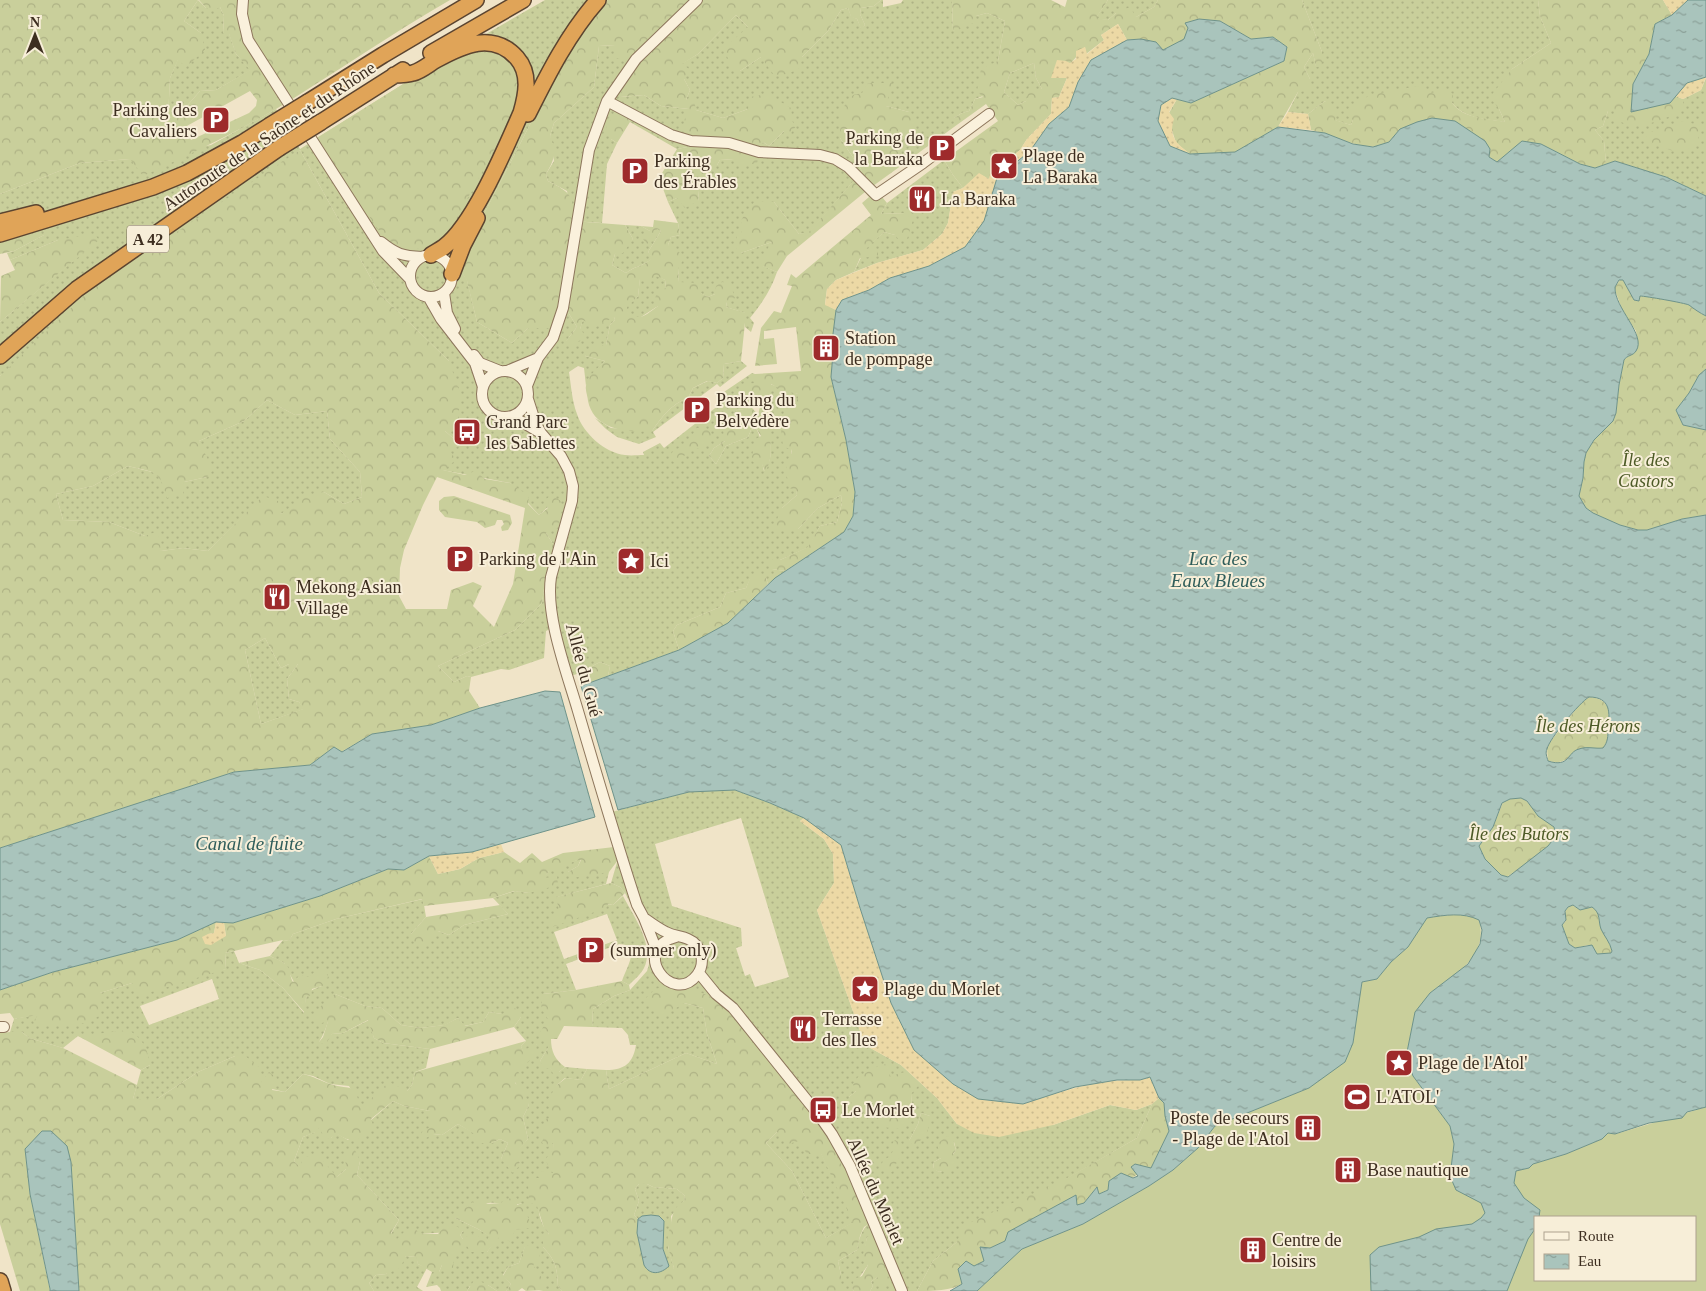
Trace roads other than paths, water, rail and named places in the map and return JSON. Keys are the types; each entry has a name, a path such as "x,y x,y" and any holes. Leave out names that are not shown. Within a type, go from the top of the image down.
{"highway":[{"name":"Autoroute de la Saône et du Rhône","path":"0,234 153,187 187,173 214,159 476,0"},
{"name":"Autoroute de la Saône et du Rhône","path":"0,356 85,284 279,148 394,75 523,0"},
{"path":"452,274 462,245 546,77 577,26 598,0"},
{"path":"394,75 414,73 470,44 482,42 494,43 510,51 520,61 526,78 525,99 521,113 476,205 464,224 445,246 426,256"},
{"path":"0,222 142,184 214,159"},
{"path":"0,361 22,336"},
{"path":"0,1281 3,1291"}],"street":[{"path":"243,0 242,14 248,40 286,102 372,235 383,251 409,278 414,290 419,294 429,298 436,297 444,293 450,286 452,274 449,264 445,260 436,255 408,256 396,254 372,235"},
{"path":"429,298 441,319 475,363 483,387 483,399 491,412 502,416 512,416 522,409 528,399 527,386 538,358 553,338 563,308 589,150 607,101 636,59 697,0"},
{"path":"607,101 671,135 691,141 729,143 759,152 820,155 835,159 848,167 876,195 989,114"},
{"path":"409,278 412,265 426,256"},
{"path":"444,293 447,313 453,326 480,363 519,375 527,386"},
{"path":"483,387 489,377 538,358"},
{"name":"Allée du Gué","path":"528,399 541,434 561,456 569,471 573,486 572,501 549,590 551,610 562,658 637,905 657,951"},
{"name":"Allée du Gué","path":"512,416 541,434"},
{"path":"644,918 676,937 687,938 697,945 700,950 702,962 699,973 689,982 678,984 664,978 656,965 657,951 664,942 676,937"},
{"name":"Allée du Morlet","path":"699,973 716,994 733,1008 832,1134 850,1166 902,1291"},
{"name":"Allée du Morlet","path":"689,982 716,994"}],"water":[{"path":"1688,0 1706,0 1706,77 1687,83 1670,103 1631,112 1633,84 1649,54 1655,24 1672,15"},
{"name":"Lac des Eaux Bleues","path":"1199,19 1220,21 1251,39 1273,37 1287,47 1284,61 1191,103 1172,98 1161,105 1158,121 1170,146 1190,154 1235,152 1278,127 1325,133 1353,144 1373,147 1389,142 1400,129 1432,118 1455,121 1485,141 1490,149 1489,157 1497,162 1522,141 1541,144 1580,164 1595,168 1615,161 1666,177 1706,196 1706,316 1689,305 1680,303 1640,296 1639,301 1634,300 1623,280 1619,280 1615,287 1619,304 1634,329 1638,345 1635,353 1624,360 1616,413 1613,421 1594,440 1586,453 1579,496 1586,508 1593,513 1620,525 1638,530 1647,530 1682,519 1706,515 1706,1107 1687,1112 1682,1118 1649,1123 1615,1134 1608,1133 1602,1139 1566,1154 1516,1171 1514,1183 1524,1198 1540,1210 1539,1216 1534,1216 1534,1230 1528,1239 1507,1291 1371,1291 1370,1255 1379,1247 1419,1237 1436,1229 1472,1224 1485,1213 1481,1203 1456,1190 1450,1176 1454,1144 1450,1126 1413,1076 1406,1057 1415,1012 1430,993 1468,964 1480,944 1482,930 1479,920 1473,917 1454,915 1427,918 1408,947 1391,962 1377,979 1362,982 1353,1043 1345,1062 1309,1088 1215,1126 1198,1148 1173,1170 1083,1224 1022,1249 977,1291 950,1291 962,1284 958,1269 966,1261 974,1266 984,1261 980,1247 990,1248 1005,1241 1008,1232 1076,1195 1077,1205 1084,1203 1097,1187 1099,1194 1108,1190 1109,1181 1121,1173 1133,1178 1138,1176 1131,1167 1135,1164 1151,1168 1169,1131 1164,1103 1159,1098 1150,1077 1140,1080 1117,1080 1075,1087 1023,1104 978,1099 953,1084 914,1050 891,1003 841,845 804,818 735,790 689,792 618,810 581,686 679,650 728,623 775,578 844,532 853,516 855,492 846,440 831,377 832,342 836,310 842,300 869,290 890,278 929,266 965,247 984,221 997,178 1030,151 1049,124 1069,107 1078,82 1091,60 1127,40 1141,39 1156,42 1163,50 1184,39 1188,28 1185,23","holes":["1589,697 1596,698 1605,703 1609,712 1608,734 1605,746 1603,748 1579,749 1564,761 1555,763 1548,761 1546,750 1559,729 1585,700","1521,798 1527,801 1538,816 1554,827 1556,836 1548,846 1508,877 1501,875 1485,859 1479,846 1493,827 1502,803 1510,799","1573,905 1580,910 1592,907 1595,909 1601,929 1611,948 1611,953 1597,954 1592,945 1575,948 1569,944 1562,925 1566,920 1565,911"]},
{"path":"1706,369 1706,430 1683,425 1676,410 1689,393 1699,375"},
{"name":"Canal de fuite","path":"545,691 560,692 595,817 472,852 429,856 404,870 388,869 320,896 233,923 216,922 177,940 53,972 0,990 0,848 234,772 310,765 334,747 342,752 372,734 431,725 480,708"},
{"path":"42,1131 51,1131 67,1146 71,1162 79,1291 50,1291 30,1194 25,1149"},
{"path":"642,1216 659,1216 664,1221 663,1249 669,1266 663,1271 656,1273 646,1269 644,1265 637,1233 638,1219"}],"place":[{"name":"Parking des Cavaliers","path":"216,120"},
{"name":"Parking de la Baraka","path":"942,148"},
{"name":"Plage de La Baraka","path":"1004,166"},
{"name":"Parking des Érables","path":"635,171"},
{"name":"La Baraka","path":"922,199"},
{"name":"Station de pompage","path":"826,348"},
{"name":"Parking du Belvédère","path":"697,410"},
{"name":"Grand Parc les Sablettes","path":"467,432"},
{"name":"Parking de l'Ain","path":"460,559"},
{"name":"Ici","path":"631,561"},
{"name":"Mekong Asian Village","path":"277,597"},
{"name":"(summer only)","path":"591,950"},
{"name":"Plage du Morlet","path":"865,989"},
{"name":"Terrasse des Iles","path":"803,1029"},
{"name":"Plage de l'Atol'","path":"1399,1063"},
{"name":"L'ATOL'","path":"1357,1097"},
{"name":"Le Morlet","path":"823,1110"},
{"name":"Poste de secours - Plage de l'Atol","path":"1308,1128"},
{"name":"Base nautique","path":"1348,1170"},
{"name":"Centre de loisirs","path":"1253,1250"}],"park label":[{"name":"Île des Castors","path":"1646,470"},
{"name":"Île des Hérons","path":"1588,726"},
{"name":"Île des Butors","path":"1519,834"}]}
